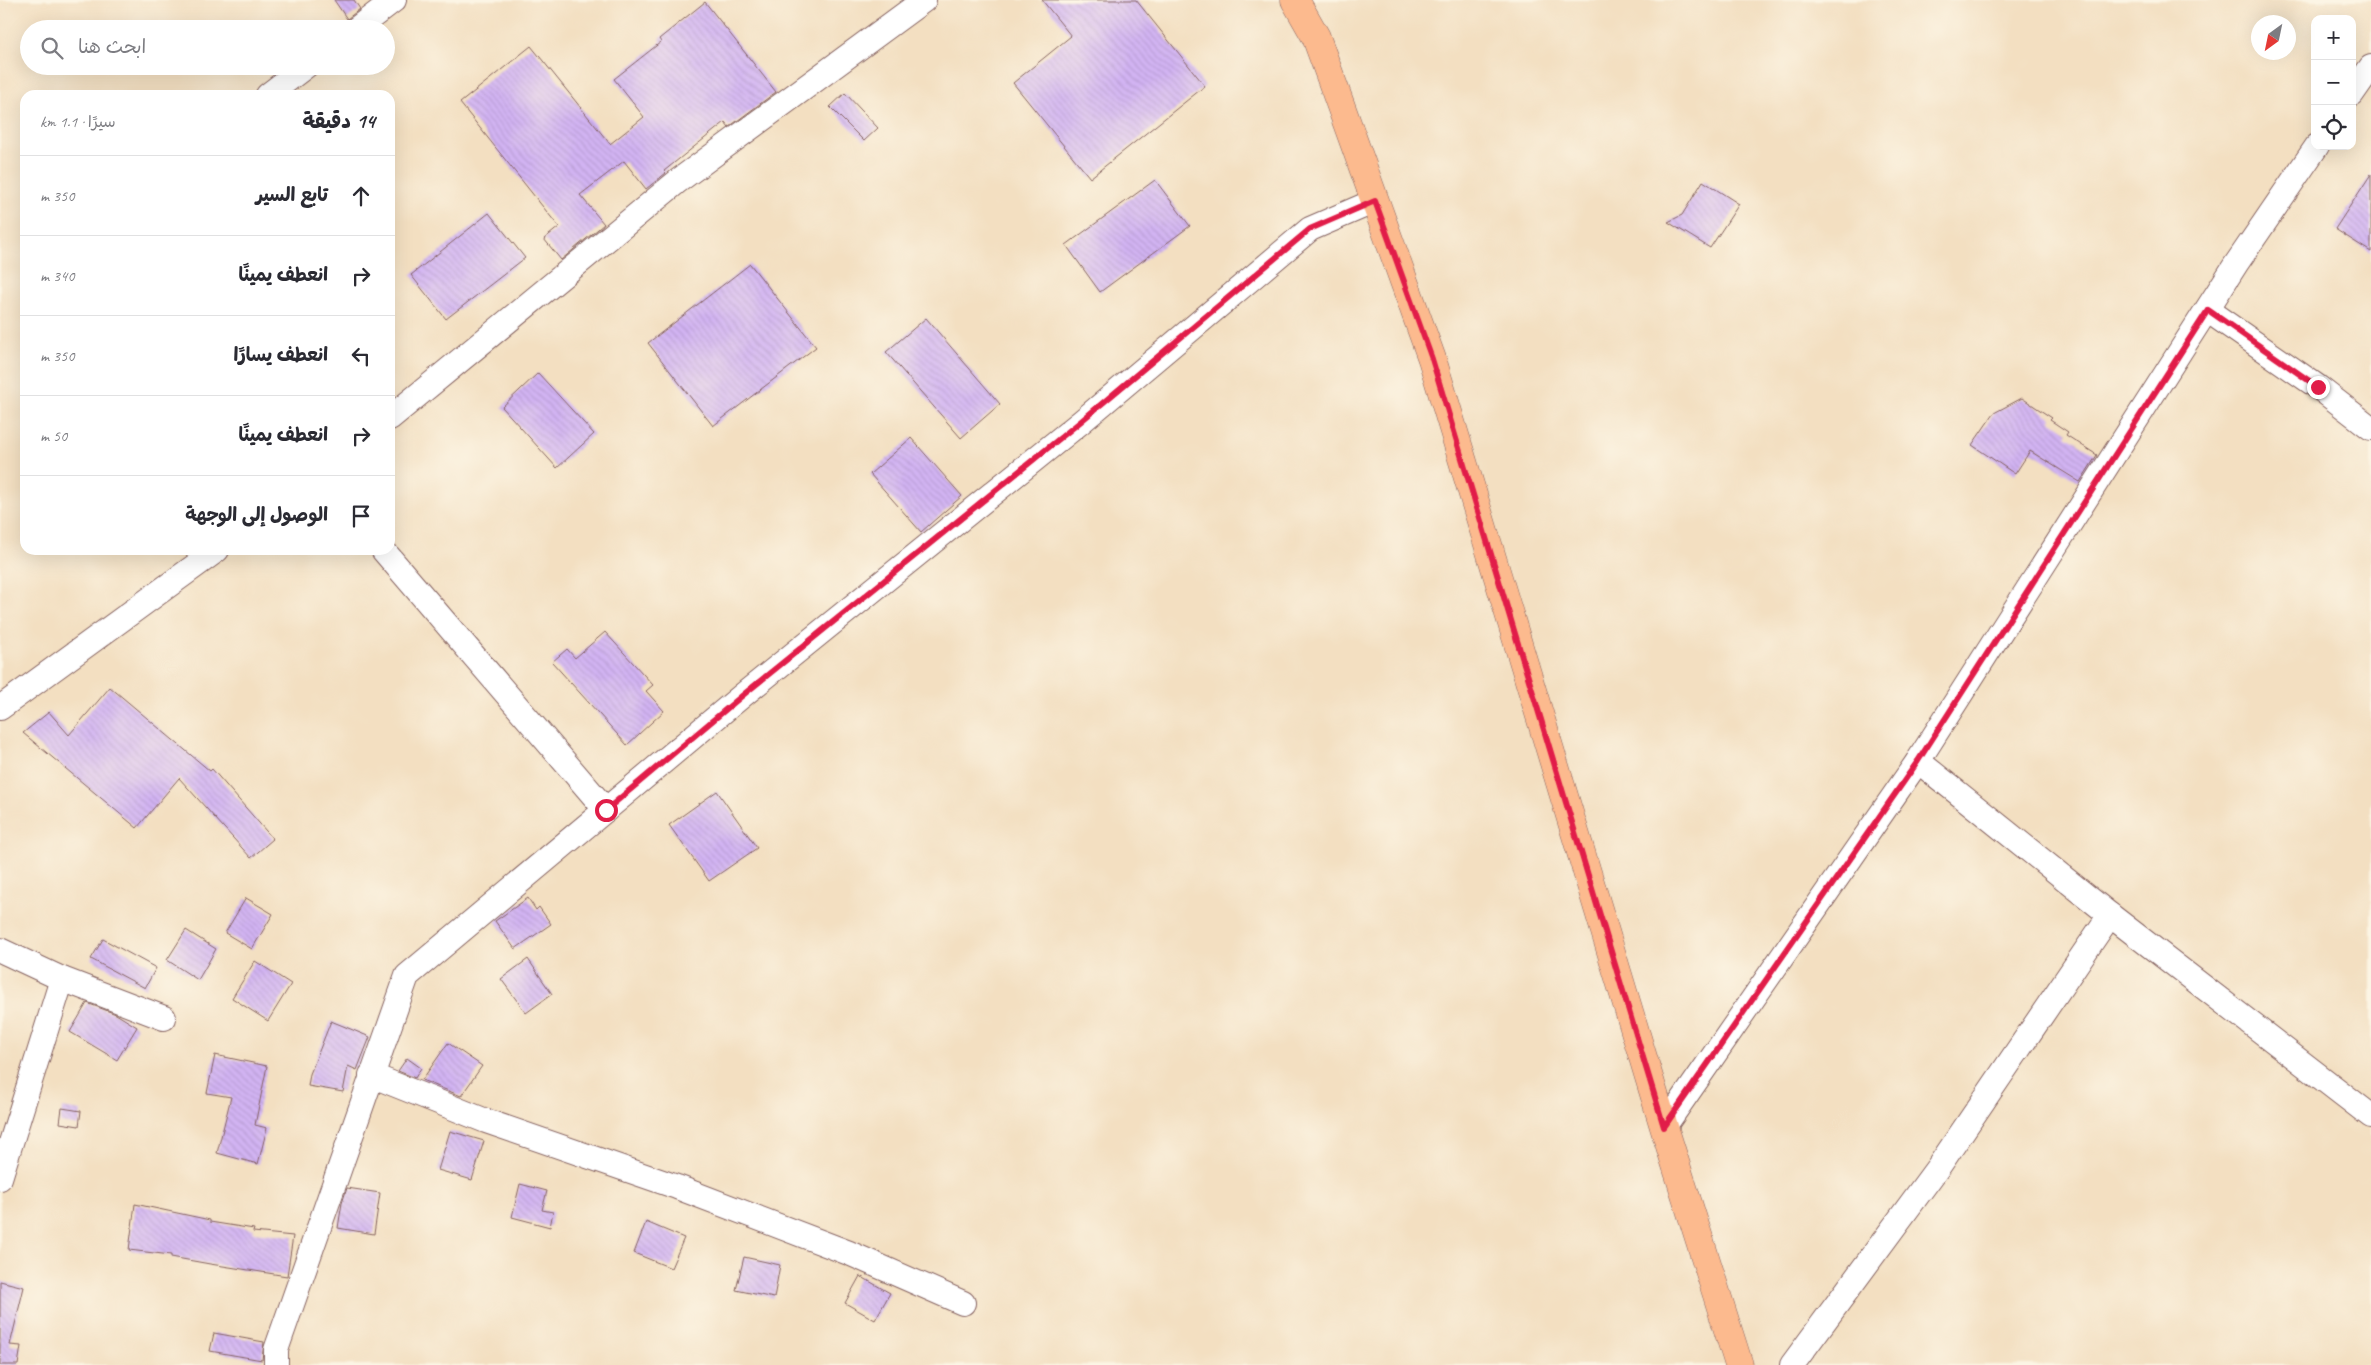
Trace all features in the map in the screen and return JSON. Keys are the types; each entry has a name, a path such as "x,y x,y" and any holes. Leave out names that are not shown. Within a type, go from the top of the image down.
{"main road":[{"path":"1295,0 1316,37 1432,359 1664,1127 1739,1365"}],"street":[{"path":"368,20 394,0"},
{"path":"395,414 678,181 924,0"},
{"path":"2356,88 2371,67"},
{"path":"275,90 294,75"},
{"path":"1664,1127 1918,761 2208,310 2314,150"},
{"path":"276,1365 276,1350 407,976 743,695 1088,416 1310,229 1375,201"},
{"path":"2208,310 2318,387 2371,428"},
{"path":"0,708 210,555"},
{"path":"387,555 606,810"},
{"path":"1918,761 2110,915 2371,1116"},
{"path":"1792,1365 1939,1166 2110,915"},
{"path":"0,950 62,978 164,1018"},
{"path":"0,1178 62,978"},
{"path":"371,1075 486,1121 677,1187 840,1249 963,1303"}],"building":[{"path":"334,0 354,0 360,9 347,19"},
{"path":"1042,0 1136,0 1205,86 1090,178 1013,83 1071,36"},
{"path":"705,2 776,92 729,127 725,122 664,171 666,173 646,189 624,161 580,195 604,224 561,260 544,239 559,227 460,103 531,46 610,144 644,117 614,79 661,42 659,39"},
{"path":"845,93 878,128 864,141 830,107"},
{"path":"2371,174 2371,252 2335,229"},
{"path":"1155,180 1190,226 1100,292 1066,245"},
{"path":"1703,181 1739,204 1710,248 1668,222 1682,215"},
{"path":"489,213 525,258 446,319 411,275"},
{"path":"750,264 816,347 713,426 648,343"},
{"path":"926,318 1000,404 961,438 886,352"},
{"path":"538,373 594,434 557,468 502,407"},
{"path":"2022,398 2052,418 2050,420 2068,432 2066,435 2097,455 2080,482 2030,451 2015,474 1972,445 1994,413"},
{"path":"911,438 962,496 921,532 870,474"},
{"path":"605,632 653,685 646,691 664,711 627,745 552,662 567,649 575,658"},
{"path":"110,687 210,771 212,769 273,839 251,858 179,778 137,828 23,733 49,712 69,735"},
{"path":"717,791 757,848 709,881 669,825"},
{"path":"246,898 273,914 252,949 225,933"},
{"path":"528,898 536,910 539,907 551,924 515,949 495,921"},
{"path":"186,930 216,949 198,980 167,960"},
{"path":"103,939 156,968 145,988 91,959"},
{"path":"528,959 552,994 526,1013 501,979"},
{"path":"255,961 291,984 268,1021 232,998"},
{"path":"87,1003 116,1014 137,1027 117,1060 70,1032"},
{"path":"331,1021 370,1037 357,1070 348,1066 343,1092 308,1086 310,1074"},
{"path":"448,1043 482,1066 461,1096 422,1080"},
{"path":"215,1055 267,1066 255,1125 267,1128 258,1164 217,1153 231,1097 207,1093"},
{"path":"407,1058 421,1068 415,1078 398,1071"},
{"path":"62,1108 81,1111 79,1126 60,1123"},
{"path":"450,1131 484,1141 472,1180 438,1170"},
{"path":"520,1184 547,1191 542,1210 553,1212 550,1227 512,1217"},
{"path":"347,1188 380,1193 374,1234 338,1228 342,1203"},
{"path":"135,1204 210,1220 210,1222 254,1229 253,1232 293,1236 287,1276 171,1257 171,1255 129,1250"},
{"path":"646,1222 684,1238 671,1268 634,1253"},
{"path":"744,1257 780,1265 774,1298 736,1290"},
{"path":"860,1276 890,1293 875,1320 845,1303"},
{"path":"0,1281 24,1287 10,1345 21,1346 18,1365 0,1365"},
{"path":"214,1333 264,1342 262,1360 210,1351"}],"route":[{"path":"606,810 743,695 1080,422 1310,229 1375,201 1432,359 1664,1127 1961,697 2208,310 2318,387"}]}
